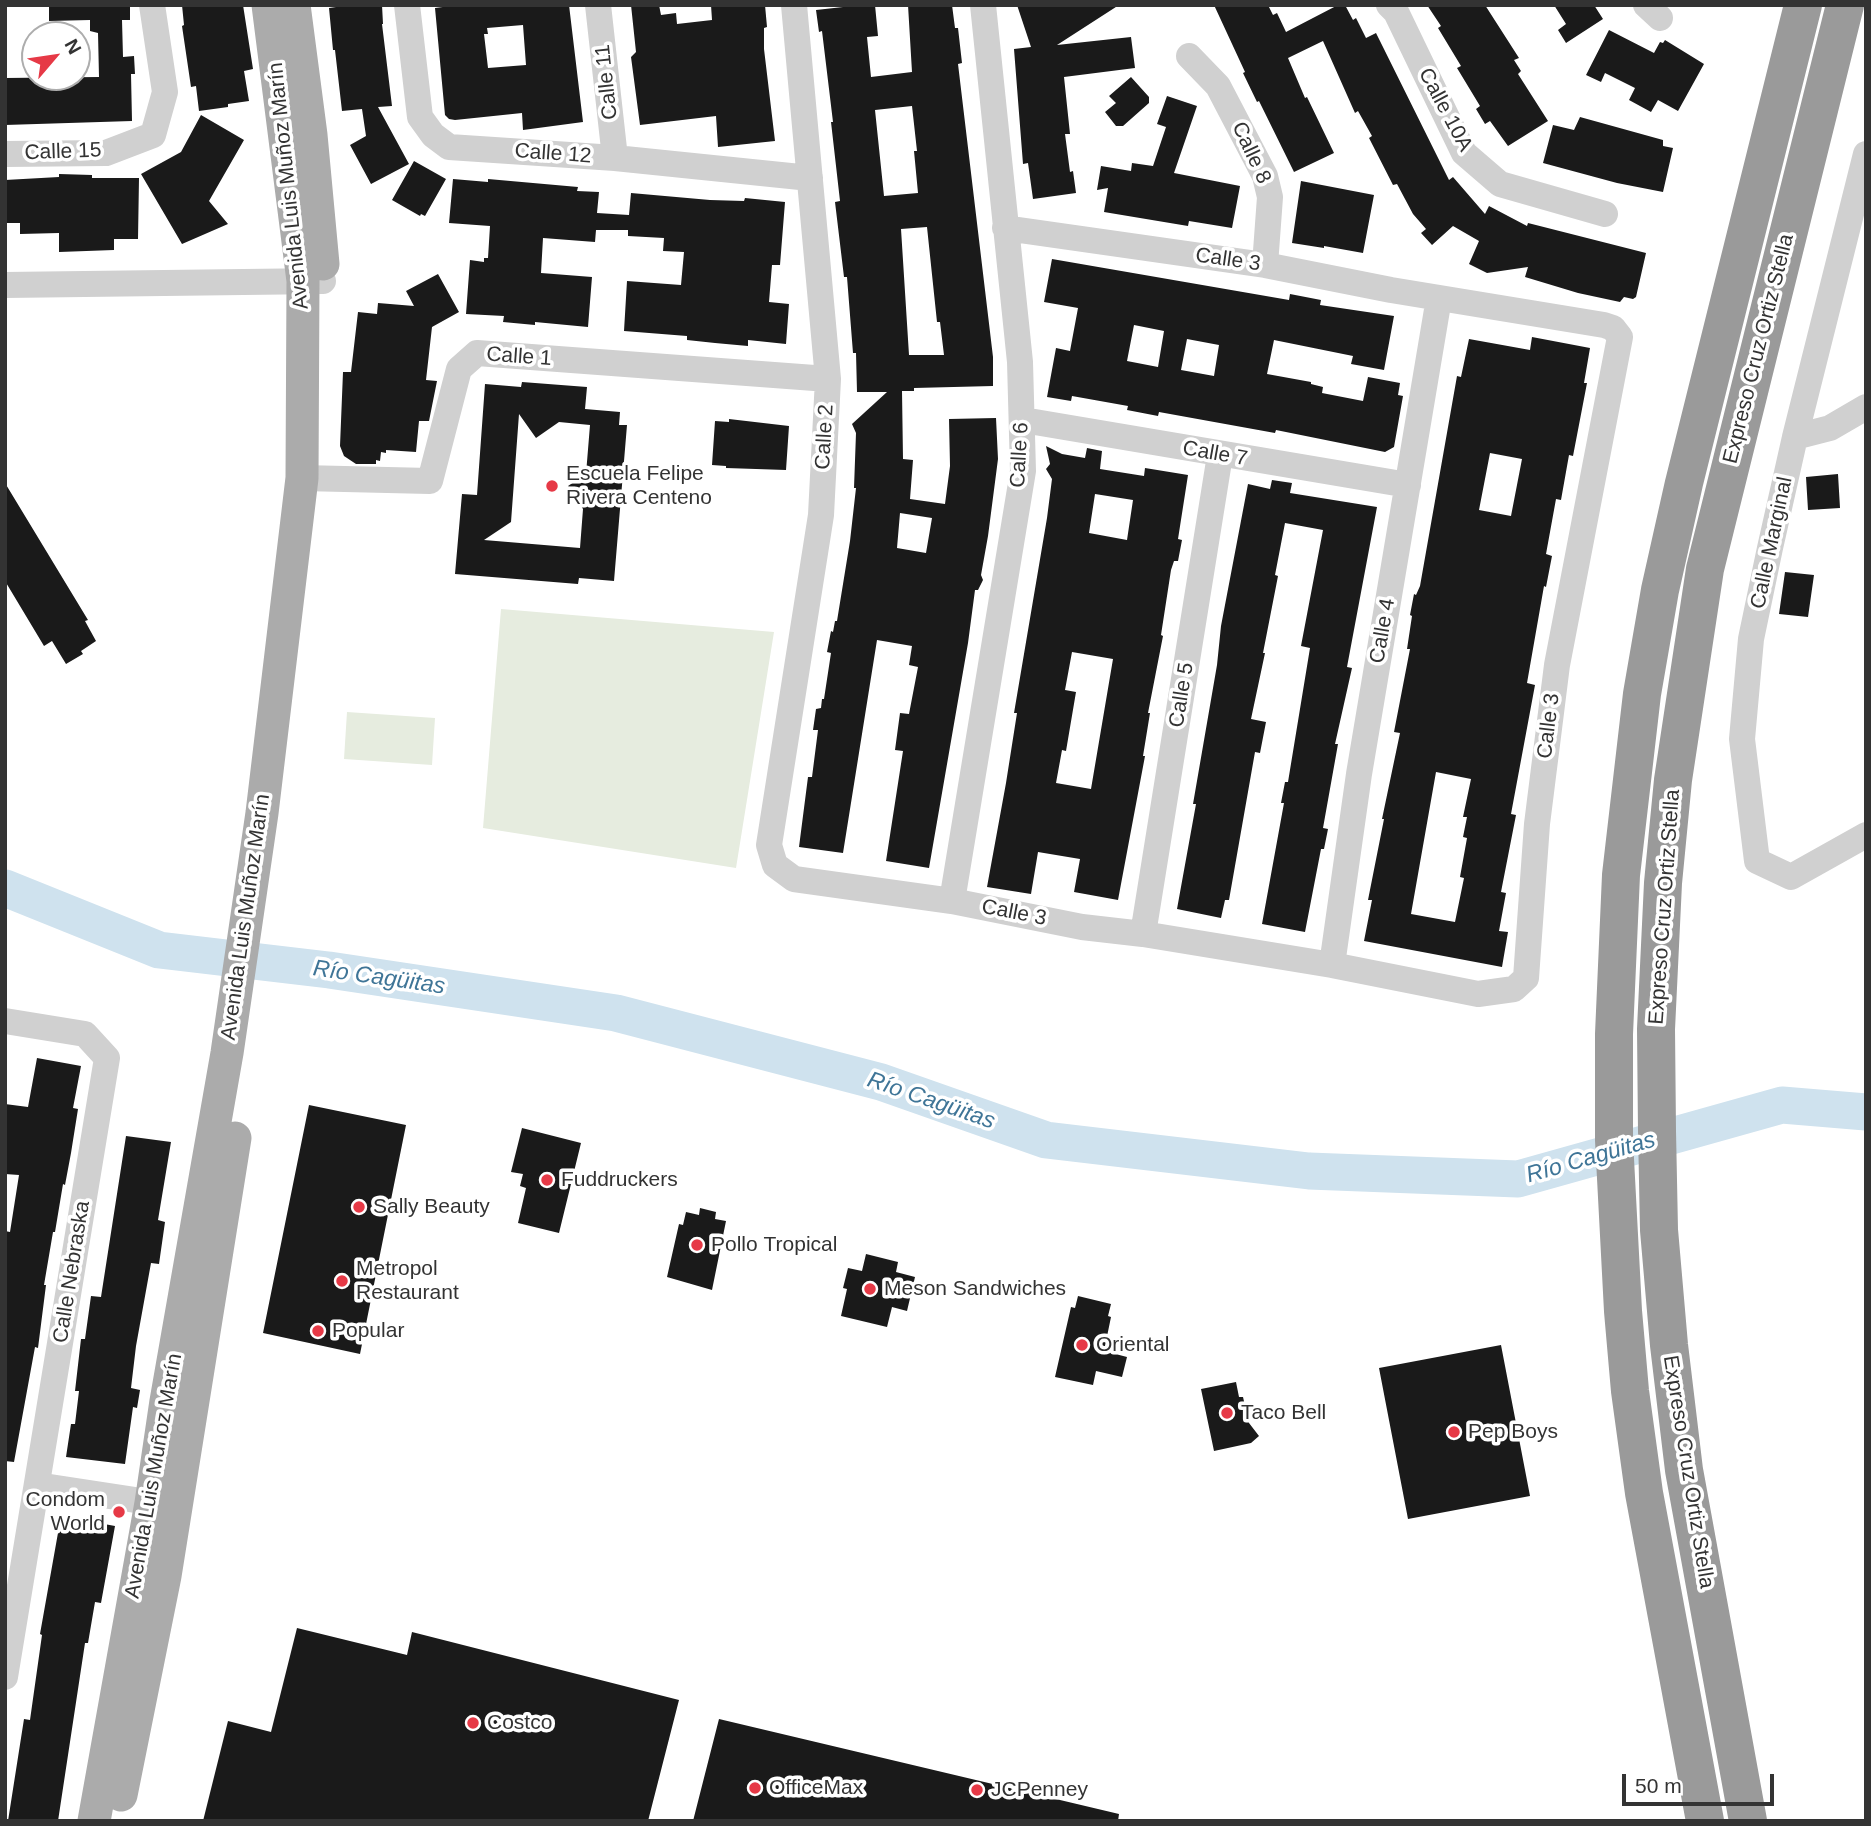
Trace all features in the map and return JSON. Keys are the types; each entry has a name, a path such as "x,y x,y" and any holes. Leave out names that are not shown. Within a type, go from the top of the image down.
{"highway":[{"name":"Expreso Cruz Ortiz Stella","path":"1705,1821 1644,1493 1630,1391 1618,1238 1614,1140 1614,1034 1621,875 1642,694 1660,590 1803,5"},
{"name":"Expreso Cruz Ortiz Stella","path":"1748,1821 1684,1470 1669,1345 1659,1230 1656,1029 1663,883 1672,793 1705,569 1845,5"}],"main road":[{"name":"Avenida Luis Muñoz Marín","path":"268,5 313,281"},
{"name":"Avenida Luis Muñoz Marín","path":"116,1821 166,1576 166,1401 237,1056 272,815 311,478 311,135 294,5"},
{"name":"Avenida Luis Muñoz Marín","path":"94,1821 164,1505"}],"street":[{"name":"Calle 15","path":"5,154 106,153 153,135 166,92 152,5"},
{"name":"Calle 12","path":"407,5 420,117 433,135 449,147 615,158 810,178"},
{"name":"Calle 11","path":"598,5 615,158"},
{"name":"Calle 2","path":"775,865 769,845 821,515 828,379 794,5"},
{"name":"Calle 6","path":"951,901 1023,471 1020,362 983,5"},
{"name":"Calle 10A","path":"1389,5 1396,12 1464,153 1500,184 1605,214"},
{"name":"Calle 8","path":"1189,56 1218,86 1265,176 1270,197 1265,265"},
{"name":"Calle Marginal","path":"1866,154 1795,437 1751,639 1742,739 1758,861 1791,877 1866,835"},
{"name":"Calle 3","path":"775,865 794,879 951,901 1082,927 1143,934 1332,965 1478,994 1514,989 1526,978 1537,824 1557,665 1620,337 1613,328 1604,325 1439,298 1265,265 1005,228"},
{"path":"5,285 313,281"},
{"name":"Calle 4","path":"1332,965 1359,774 1439,298"},
{"name":"Calle 1","path":"311,478 430,481 459,369 477,353 828,379"},
{"path":"1795,437 1830,428 1866,407"},
{"name":"Calle 7","path":"1023,421 1408,485"},
{"name":"Calle 5","path":"1143,934 1220,455"},
{"name":"Calle Nebraska","path":"5,1021 85,1034 107,1058 5,1677"},
{"path":"37,1485 164,1505"}],"shaded area":[{"path":"501,609 774,632 736,868 483,828"},
{"path":"347,712 435,718 432,765 344,759"}],"building":[{"path":"49,5 130,5 130,20 122,20 123,57 134,56 135,74 131,74 132,121 5,125 5,78 21,78 21,91 91,91 91,77 99,77 98,33 91,31 91,21 49,21"},
{"path":"182,5 243,5 253,69 244,71 249,101 199,111 196,86 191,87 182,26"},
{"path":"382,5 392,106 378,107 409,164 371,184 350,145 366,136 362,109 342,111 333,50 329,8"},
{"path":"458,5 569,5 583,122 523,130 522,113 449,119 445,115 435,8","holes":["523,25 526,65 488,68 484,34 488,34 487,28"]},
{"path":"631,5 659,5 661,15 676,13 677,24 712,20 711,5 765,5 767,27 764,28 764,49 775,141 718,147 716,116 640,125 631,57 636,52"},
{"path":"875,5 878,36 867,37 871,77 912,72 908,5 952,5 955,28 958,28 962,63 958,64 993,357 993,386 914,388 914,391 902,391 903,459 913,460 910,499 945,504 950,466 949,419 996,418 998,459 981,575 983,580 978,590 975,590 929,868 886,861 903,751 895,750 900,713 909,714 918,667 909,665 912,646 877,640 843,853 799,847 808,777 812,777 818,730 813,730 816,709 821,708 824,699 831,653 827,652 831,631 833,632 837,621 850,541 856,488 856,433 852,424 887,392 857,392 856,353 853,353 847,277 844,277 835,202 840,201 833,122 822,31 819,32 816,10","holes":["912,106 918,193 884,196 875,110","927,227 937,322 940,322 944,355 909,355 901,229","900,513 932,518 926,553 897,548"]},
{"path":"1017,5 1119,5 1057,45 1131,37 1135,68 1064,77 1070,134 1065,134 1076,193 1033,199 1028,163 1023,164 1014,49 1031,47"},
{"path":"1214,5 1268,5 1273,15 1277,13 1286,32 1338,5 1345,5 1353,20 1356,18 1366,38 1376,33 1449,180 1453,177 1485,214 1489,206 1527,226 1528,223 1646,253 1636,297 1624,297 1620,302 1578,293 1525,277 1528,267 1487,273 1469,264 1479,241 1453,226 1432,245 1421,233 1426,229 1413,214 1397,184 1393,185 1369,138 1372,136 1358,111 1355,113 1323,41 1288,58 1305,98 1307,97 1334,153 1294,172 1243,73 1245,72"},
{"path":"1427,5 1485,5 1519,58 1514,60 1521,71 1518,74 1548,121 1508,146 1490,121 1485,124 1476,109 1480,106 1457,68 1461,66"},
{"path":"1554,5 1594,5 1603,19 1566,43 1558,30 1566,24"},
{"path":"1609,30 1654,53 1660,42 1665,40 1704,64 1678,111 1658,100 1651,112 1629,100 1635,88 1605,73 1601,82 1586,75"},
{"path":"1131,77 1149,97 1149,103 1123,126 1116,126 1105,112 1116,103 1109,96"},
{"path":"1167,96 1197,106 1174,173 1240,186 1232,228 1189,221 1188,226 1104,212 1108,188 1097,190 1101,166 1131,171 1132,163 1153,166 1166,127 1157,124"},
{"path":"201,115 244,140 209,201 228,224 182,244 141,174 181,152"},
{"path":"1580,117 1663,140 1663,146 1673,148 1663,192 1543,163 1553,125 1574,130"},
{"path":"414,161 446,179 425,216 420,216 392,200"},
{"path":"59,174 92,175 92,178 139,178 138,239 114,239 114,250 59,252 59,233 20,234 20,223 5,223 5,180 59,177"},
{"path":"453,179 488,182 488,179 578,187 577,191 599,192 597,213 629,215 631,193 710,200 744,201 745,198 785,202 780,265 772,265 769,302 789,304 786,344 748,340 748,346 687,340 687,336 624,331 627,281 681,285 684,252 663,251 664,238 628,236 628,230 596,230 595,242 543,238 541,273 592,277 588,327 503,322 504,316 466,314 470,260 484,262 484,258 488,258 490,226 449,223"},
{"path":"1301,181 1374,195 1363,253 1292,243"},
{"path":"1052,259 1289,300 1290,294 1321,300 1320,305 1394,316 1384,370 1351,364 1353,356 1274,340 1267,374 1311,382 1323,387 1322,393 1363,401 1368,377 1400,383 1398,395 1403,396 1394,447 1385,452 1276,430 1275,433 1159,412 1158,416 1127,410 1128,406 1072,396 1071,401 1047,397 1056,348 1070,351 1078,308 1044,302","holes":["1134,325 1164,331 1158,367 1127,361","1187,339 1219,345 1214,376 1181,370"]},
{"path":"438,274 459,312 432,327 426,380 437,381 429,421 419,421 416,452 386,450 386,453 381,452 380,461 376,460 376,464 356,464 344,456 340,446 343,372 351,372 358,312 377,314 378,303 414,306 406,291"},
{"path":"1532,337 1590,348 1584,383 1587,383 1573,456 1569,455 1561,500 1556,499 1546,554 1552,556 1527,683 1535,685 1511,814 1516,815 1501,892 1506,893 1499,931 1508,932 1502,967 1364,941 1382,819 1400,733 1394,732 1410,649 1407,649 1410,615 1414,594 1416,595 1420,586 1457,376 1461,377 1469,339 1530,350","holes":["1490,453 1522,459 1511,516 1479,510","1436,772 1471,779 1463,817 1467,817 1463,837 1467,838 1460,877 1464,878 1455,922 1411,914"]},
{"path":"522,382 587,387 585,409 620,412 619,425 627,425 614,581 579,578 578,584 455,574 462,494 477,495 485,384 521,387","holes":["519,414 536,438 559,422 590,425 586,474 568,486 583,509 580,548 484,540 511,522"]},
{"path":"729,419 789,426 786,470 712,465 715,421 729,422"},
{"path":"1046,446 1062,454 1085,458 1087,448 1102,451 1100,469 1144,476 1145,468 1188,475 1178,539 1182,540 1178,561 1174,561 1171,570 1161,635 1163,636 1148,713 1145,756 1118,900 1074,892 1080,859 1038,852 1031,894 987,887 1047,518 1052,479 1046,469 1050,464","holes":["1095,494 1133,500 1127,540 1089,533","1072,652 1113,659 1091,789 1056,783 1062,750 1066,751 1076,692 1065,690"]},
{"path":"1838,474 1840,508 1808,510 1806,477"},
{"path":"1272,480 1292,483 1290,493 1377,507 1347,667 1352,668 1335,744 1338,744 1323,828 1328,829 1324,849 1321,849 1305,932 1262,924 1310,648 1301,646 1323,530 1285,523 1265,653 1251,719 1266,722 1260,753 1255,752 1229,900 1225,900 1221,918 1177,909 1196,804 1193,804 1217,665 1221,626 1248,484 1270,489"},
{"path":"5,483 88,620 85,621 96,641 81,651 83,654 66,664 52,641 44,646 5,581"},
{"path":"1785,572 1814,575 1808,617 1779,614"},
{"path":"37,1058 81,1066 73,1108 78,1109 71,1153 53,1232 44,1285 38,1348 35,1347 14,1462 5,1461 5,1231 10,1232 19,1175 5,1174 5,1104 28,1107"},
{"path":"309,1105 406,1125 360,1354 263,1333"},
{"name":"Fuddruckers","path":"522,1128 581,1143 559,1233 518,1223 526,1188 520,1186 523,1174 511,1172"},
{"path":"126,1136 171,1142 158,1220 165,1222 159,1264 151,1263 136,1346 131,1388 140,1390 137,1408 133,1407 125,1464 66,1457 71,1424 75,1424 79,1391 75,1391 81,1339 85,1339 91,1296 101,1297"},
{"name":"Pollo Tropical","path":"700,1208 716,1212 715,1219 726,1221 712,1290 667,1277 679,1224 683,1225 686,1212 699,1215"},
{"name":"Meson Sandwiches","path":"866,1254 898,1262 896,1272 915,1277 907,1311 892,1307 887,1327 841,1316 848,1268 862,1271"},
{"name":"Oriental","path":"1078,1296 1111,1304 1104,1351 1127,1357 1122,1377 1096,1371 1093,1385 1055,1377 1071,1307 1075,1308"},
{"name":"Pep Boys","path":"1501,1345 1530,1496 1408,1519 1379,1368"},
{"name":"Taco Bell","path":"1236,1382 1239,1397 1243,1397 1249,1423 1259,1436 1251,1443 1214,1451 1201,1389"},
{"path":"61,1516 115,1526 101,1603 95,1602 88,1643 85,1643 58,1821 8,1821 24,1719 30,1720 42,1635 40,1634"},
{"name":"Costco","path":"297,1628 407,1655 412,1632 679,1700 648,1821 203,1821 228,1721 271,1732"},
{"path":"719,1719 1119,1814 1118,1821 693,1821"}],"waterway":[{"name":"Río Cagüitas","path":"5,888 159,950 329,970 616,1013 881,1082 1046,1140 1309,1171 1518,1179 1782,1105 1866,1112"}],"place":[{"name":"Escuela Felipe Rivera Centeno","path":"552,486"},
{"name":"Fuddruckers","path":"547,1180"},
{"name":"Sally Beauty","path":"359,1207"},
{"name":"Pollo Tropical","path":"697,1245"},
{"name":"Metropol Restaurant","path":"342,1281"},
{"name":"Meson Sandwiches","path":"870,1289"},
{"name":"Popular","path":"318,1331"},
{"name":"Oriental","path":"1082,1345"},
{"name":"Taco Bell","path":"1227,1413"},
{"name":"Pep Boys","path":"1454,1432"},
{"name":"Condom World","path":"119,1512"},
{"name":"Costco","path":"473,1723"},
{"name":"OfficeMax","path":"755,1788"},
{"name":"JCPenney","path":"977,1790"}]}
